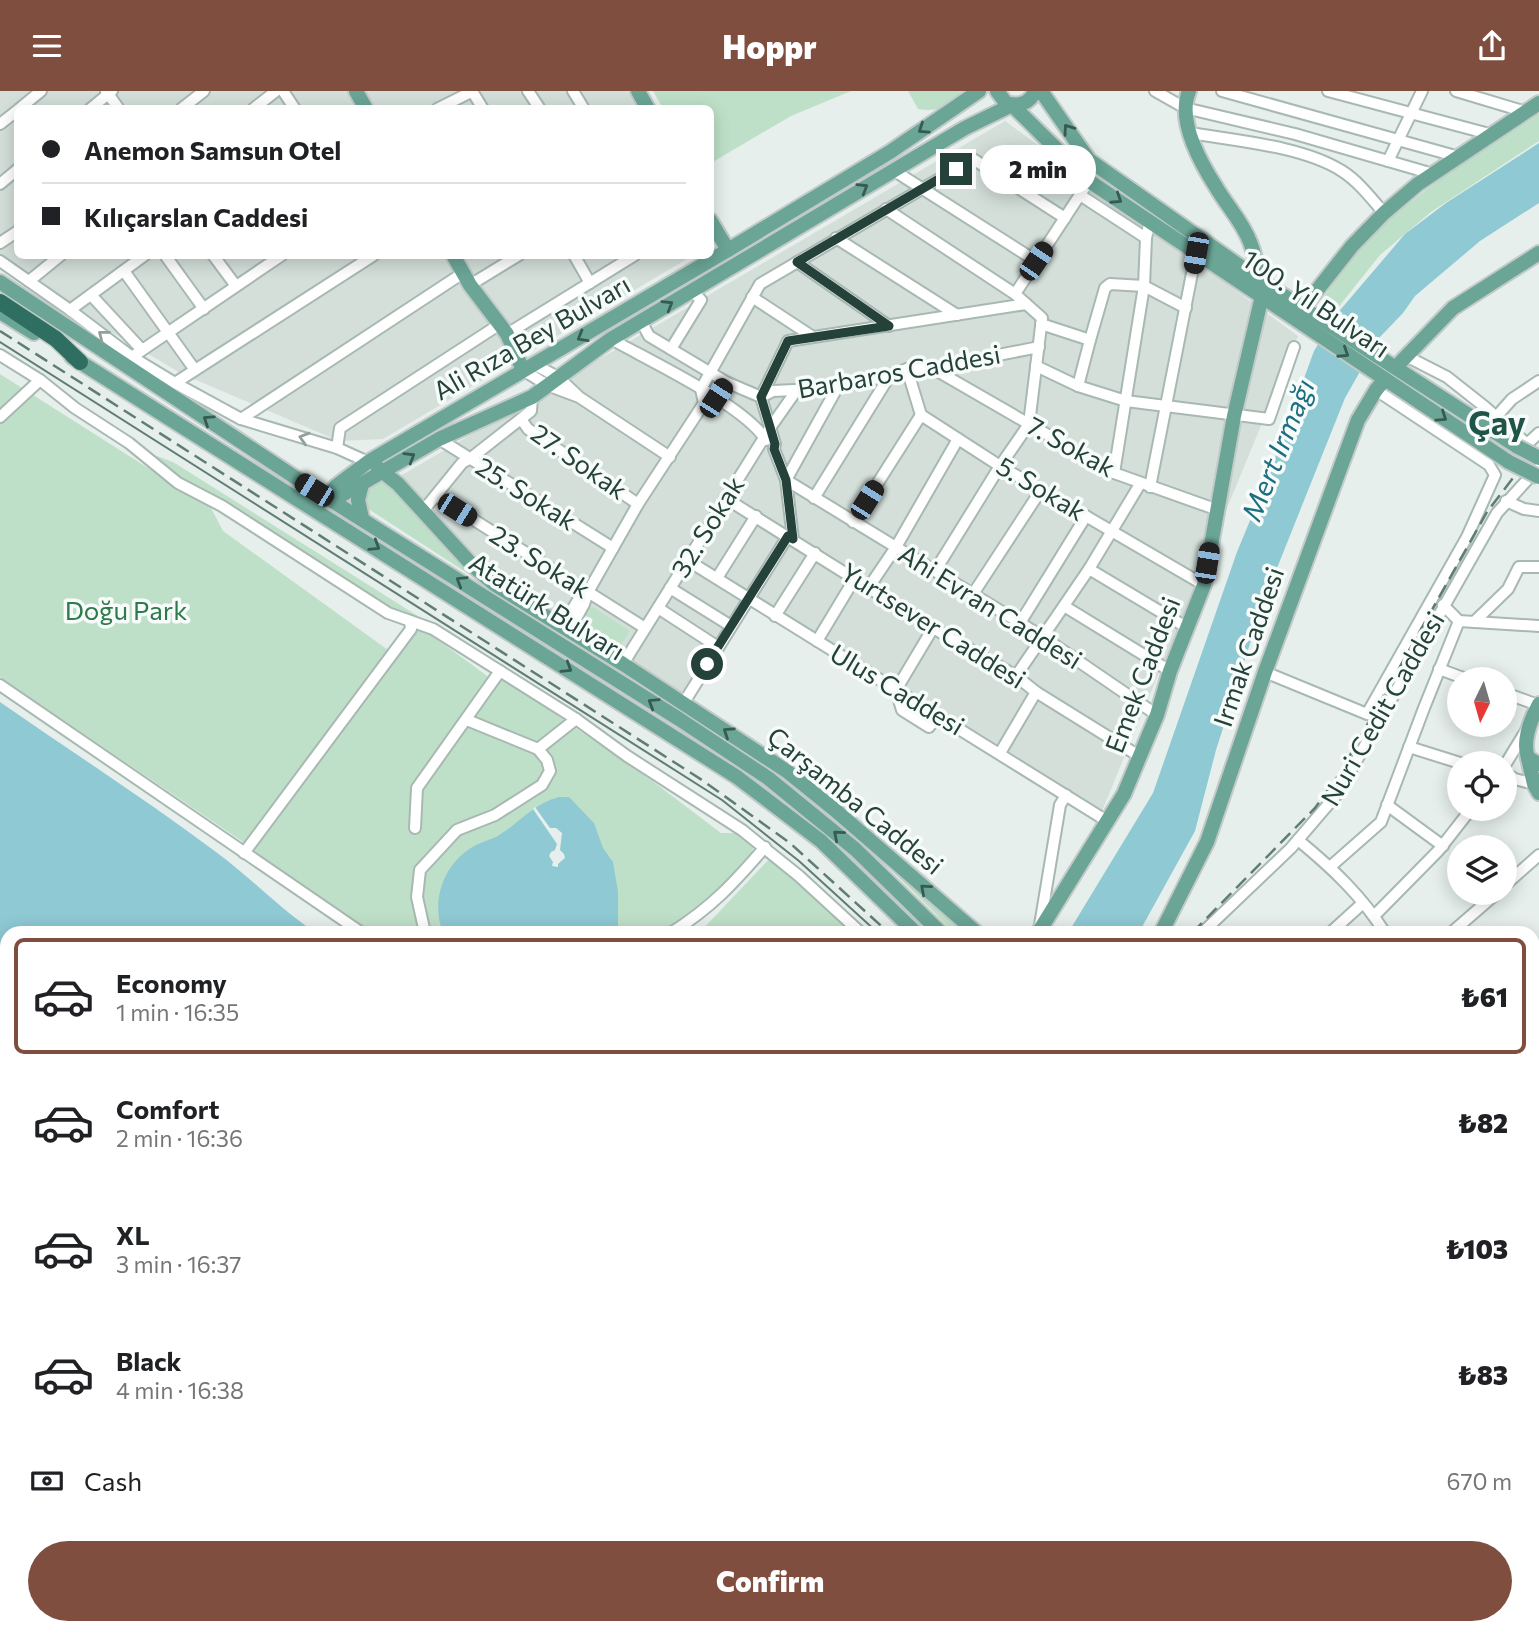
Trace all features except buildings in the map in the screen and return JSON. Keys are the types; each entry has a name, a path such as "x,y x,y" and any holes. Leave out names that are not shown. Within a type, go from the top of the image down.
{"highway":[{"path":"0,302 56,339 80,362"}],"main road":[{"name":"Ali Rıza Bey Bulvarı","path":"714,258 890,152 979,91"},
{"name":"100. Yıl Bulvarı","path":"998,91 1002,99 1012,105 1089,181 1262,296 1381,384 1539,477"},
{"name":"Ali Rıza Bey Bulvarı","path":"327,498 342,495 439,439 532,397 611,339 965,128 1012,105 1024,104 1035,91"},
{"name":"100. Yıl Bulvarı","path":"1041,91 1089,160 1258,279 1316,316 1401,361 1518,447 1537,452"},
{"path":"1189,91 1185,108 1191,133 1216,188 1236,214 1250,240 1258,279"},
{"path":"1303,308 1352,246 1384,213 1433,174 1539,103"},
{"path":"714,227 728,250"},
{"path":"1401,361 1453,309 1539,253"},
{"path":"455,259 466,279 528,367"},
{"name":"Ali Rıza Bey Bulvarı","path":"317,510 347,476 368,462 713,259"},
{"name":"Atatürk Bulvarı","path":"0,282 327,498 768,778 855,849 934,926"},
{"name":"Emek Caddesi","path":"1039,926 1124,794 1157,715 1170,671 1204,585 1234,416 1262,296"},
{"name":"Atatürk Bulvarı","path":"0,312 737,777 821,841 909,926"},
{"name":"Irmak Caddesi","path":"1165,926 1207,842 1265,672 1358,420 1381,384"},
{"name":"Çarşamba Caddesi","path":"368,462 383,471 473,566 494,584 788,772 969,926"},
{"path":"362,484 358,501 362,518"},
{"path":"1536,789 1533,761 1525,750 1532,735 1539,704"}],"street":[{"path":"23,105 41,91"},
{"path":"186,105 204,91"},
{"path":"258,105 276,91"},
{"path":"445,105 472,91"},
{"path":"1155,91 1185,108 1296,134 1433,174"},
{"path":"1222,91 1460,157"},
{"path":"1328,91 1493,135"},
{"path":"1388,161 1422,91"},
{"path":"1456,91 1526,112"},
{"path":"94,105 108,92"},
{"path":"0,124 14,112"},
{"path":"1191,133 1284,149 1329,164 1353,179 1384,213"},
{"path":"704,403 701,389 760,284 973,159 1065,218"},
{"path":"893,170 1036,261"},
{"path":"0,184 14,172"},
{"path":"1015,294 1089,181"},
{"path":"1080,195 1146,238"},
{"path":"886,209 1015,294 1042,318 1029,424 935,571"},
{"path":"1114,473 1144,286 1146,238 1150,221"},
{"path":"836,238 957,316"},
{"path":"1016,676 1144,485 1165,407 1196,253"},
{"path":"29,281 56,259"},
{"path":"70,310 140,259"},
{"path":"168,259 204,309"},
{"path":"216,259 236,286"},
{"path":"262,259 267,266"},
{"path":"132,357 277,259"},
{"path":"175,383 368,259"},
{"path":"242,419 466,279 510,259"},
{"path":"576,259 590,283"},
{"path":"337,449 340,428 629,259"},
{"name":"Çarşamba Caddesi","path":"0,261 132,357 175,383 242,419 337,449 368,462"},
{"path":"797,262 889,326"},
{"path":"124,271 195,370"},
{"path":"1078,386 1105,288 1110,284 1144,286 1186,308"},
{"path":"671,349 701,300 692,291"},
{"path":"91,295 142,350"},
{"path":"752,297 813,337"},
{"path":"761,397 788,341 1026,304"},
{"path":"635,352 649,336 641,321"},
{"path":"1041,324 1090,340"},
{"name":"Barbaros Caddesi","path":"649,336 726,382 761,397 773,391 837,387 907,369 932,368 1039,347"},
{"path":"611,339 701,389 767,432 786,480 791,537 683,704"},
{"path":"1036,366 1078,386 1126,401 1269,419 1294,347"},
{"path":"0,355 129,443 178,483 222,506 388,613 433,629 576,719 627,756 742,830 765,847 853,926"},
{"path":"1401,361 1447,377 1527,444 1539,433"},
{"path":"528,367 670,457"},
{"name":"7. Sokak","path":"932,368 1114,473 1218,510"},
{"path":"853,522 921,415 907,369"},
{"path":"814,498 890,375"},
{"path":"0,417 40,380"},
{"path":"1496,417 1512,399 1539,381"},
{"path":"566,629 584,604 588,592 638,504 704,403 716,398 726,382"},
{"name":"Nuri Cedit Caddesi","path":"1265,672 1367,715 1467,537 1495,475 1489,465 1381,384"},
{"path":"786,480 837,387"},
{"name":"32. Sokak","path":"623,664 725,498 796,391"},
{"path":"423,511 462,463 471,459 531,411 532,397"},
{"name":"Barbaros Caddesi","path":"761,397 767,432"},
{"name":"5. Sokak","path":"921,415 1000,466 1204,585"},
{"name":"27. Sokak","path":"521,419 528,429 638,504"},
{"name":"25. Sokak","path":"439,439 613,548"},
{"path":"869,587 896,547 958,439"},
{"name":"Nuri Cedit Caddesi","path":"1209,926 1298,840 1338,793 1443,605 1506,501 1539,467"},
{"name":"Ahi Evran Caddesi","path":"786,480 1043,637 1157,715"},
{"path":"973,594 1041,490"},
{"name":"23. Sokak","path":"436,496 645,628"},
{"name":"Yurtsever Caddesi","path":"725,498 933,628 1016,676 1139,757"},
{"path":"1506,501 1524,509 1539,511"},
{"path":"717,578 756,516"},
{"path":"1020,624 1086,516"},
{"path":"775,616 815,553"},
{"name":"Ulus Caddesi","path":"687,560 1107,821"},
{"path":"1474,622 1508,589 1519,567 1539,567"},
{"path":"1089,569 1186,627"},
{"path":"817,641 855,578"},
{"path":"670,588 731,626"},
{"path":"1064,605 1170,671"},
{"path":"1443,605 1459,621 1539,626"},
{"path":"658,608 718,647"},
{"path":"244,853 411,629 410,621"},
{"path":"1331,866 1381,822 1459,621"},
{"path":"896,690 933,628"},
{"path":"1439,669 1447,672"},
{"path":"415,828 417,788 500,671"},
{"path":"0,685 352,926"},
{"path":"1000,753 1036,691"},
{"path":"1517,697 1539,704"},
{"path":"538,749 576,719"},
{"path":"423,926 417,897 420,870 457,830 495,815 542,785 550,771 547,760 538,749 467,720"},
{"path":"1517,752 1532,735"},
{"path":"1409,747 1447,759"},
{"path":"1517,780 1536,789"},
{"path":"1037,926 1060,805 1066,795"},
{"path":"1387,805 1443,846"},
{"path":"1374,916 1443,846 1462,821"},
{"path":"1298,840 1331,866 1380,926"},
{"path":"682,926 727,891 765,847"},
{"path":"1517,874 1539,855"},
{"path":"1337,926 1363,903"},
{"path":"1459,926 1483,905"}],"shaded area":[{"path":"0,91 628,91 637,105 14,105 14,259 687,259 383,439 339,441 182,374 0,266"},
{"path":"1005,121 1298,336 1102,811 753,595 688,698 499,578 397,478"}],"green space":[{"path":"653,91 851,91 791,116 714,161 714,105 661,105"},
{"path":"908,91 971,91 946,106 926,110 918,109"},
{"path":"1539,113 1539,141 1431,212 1380,255 1332,315 1318,306 1353,256 1400,211 1445,176"},
{"name":"Doğu Park","path":"0,374 211,508 223,531 388,650 249,846 0,677"},
{"path":"138,445 173,462 429,623 398,614 180,480"},
{"path":"377,481 389,484 476,576 788,777 964,926 947,926 874,854 787,781 367,508 363,502 366,489"},
{"path":"593,607 630,631 618,650 578,625 588,608"},
{"path":"417,627 490,678 510,683 651,780 721,833 736,833 754,845 749,863 697,913 676,926 359,926 247,852"},
{"path":"772,856 845,926 706,926"}],"water":[{"name":"Mert Irmağı","path":"1539,143 1539,203 1480,241 1415,296 1379,338 1345,398 1263,603 1216,750 1195,831 1143,926 1072,926 1153,793 1237,552 1268,477 1314,351 1336,315 1405,234 1446,203"},
{"path":"0,702 189,832 306,926 0,926"},
{"path":"569,797 594,823 603,848 613,862 618,892 618,926 441,926 439,895 448,872 456,861 465,852 496,837 549,800"}],"pier":[{"path":"535,807 550,828 556,828 562,833 560,850 565,858 558,867 552,866 553,862 549,856 557,844 533,809"}],"tram line":[{"path":"0,342 722,800 799,861 870,926"}],"railway":[{"path":"0,331 702,780 790,843 881,926"},
{"path":"1199,926 1315,808 1340,773 1487,512 1513,478 1539,453"}],"district":[{"name":"Çay","path":"1497,423"}],"route":[{"path":"707,664 788,536 793,539 786,480 774,449 775,444 761,397 788,341 889,326 797,262 956,169"}]}
